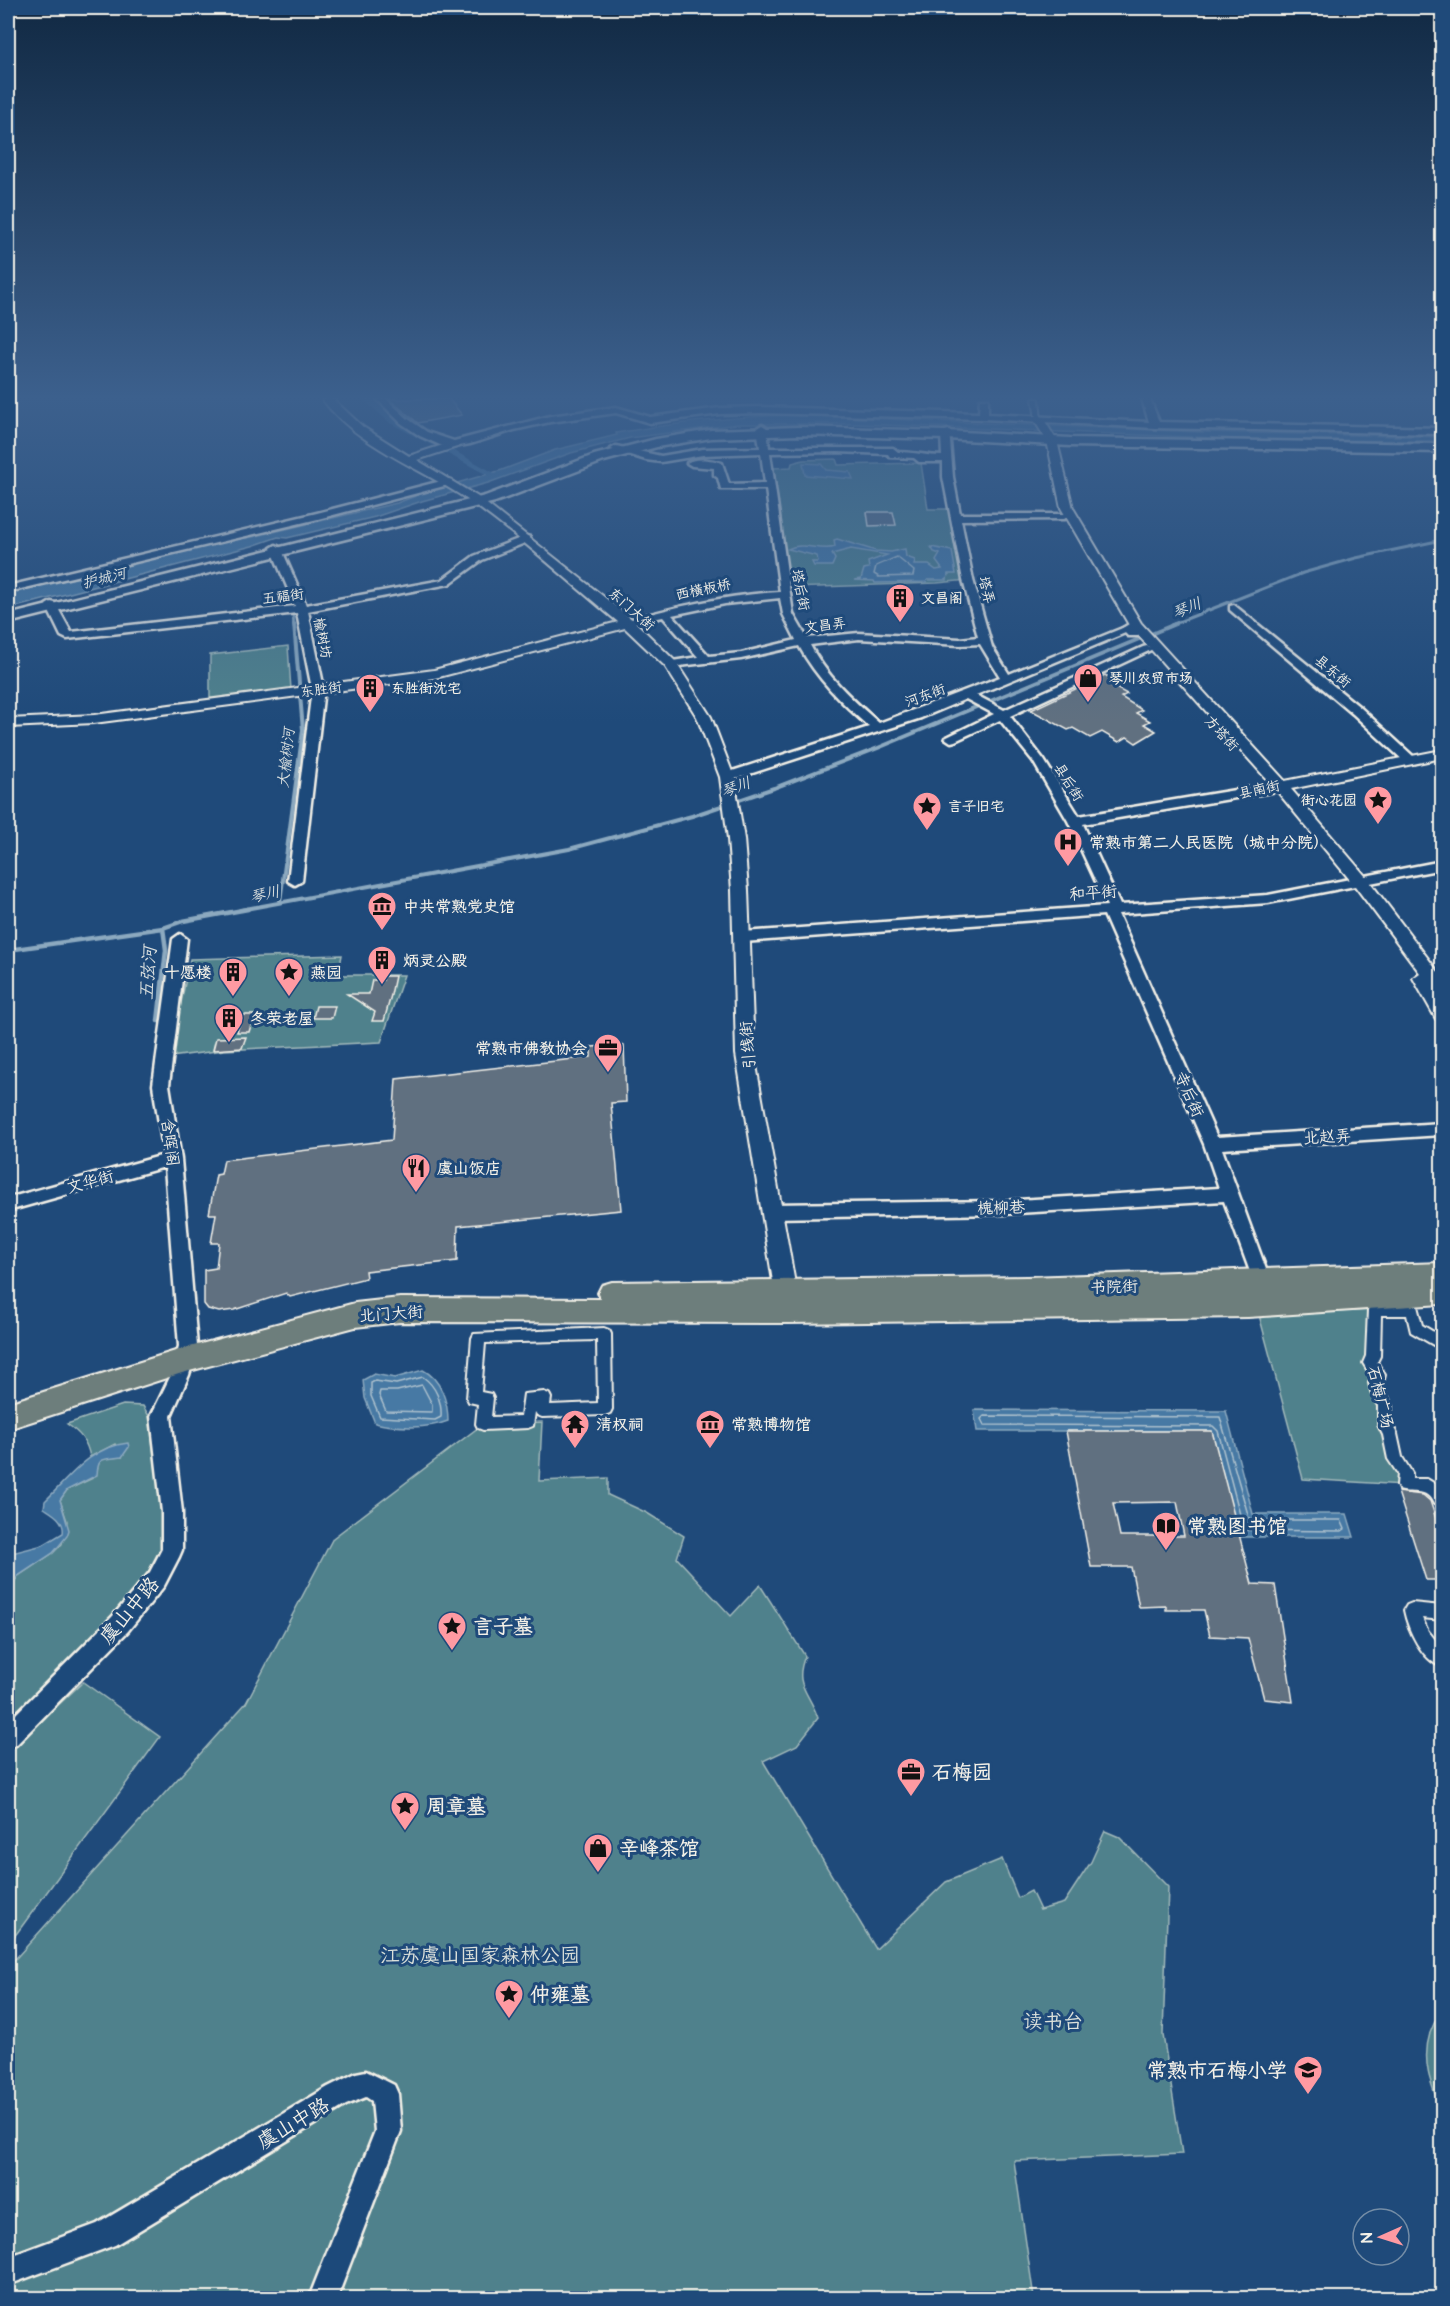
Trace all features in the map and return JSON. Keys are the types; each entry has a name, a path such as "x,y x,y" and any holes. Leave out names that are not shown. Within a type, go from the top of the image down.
{"main road":[{"path":"8,617 453,507"},
{"name":"书院街","path":"787,1302 1443,1274"},
{"name":"书院街","path":"787,1302 1248,1305 1443,1293"},
{"name":"北门大街","path":"8,1401 185,1353 355,1315 400,1310 787,1302"},
{"name":"北门大街","path":"8,1416 185,1353"}],"street":[{"path":"8,589 354,507"},
{"name":"东门大街","path":"483,507 628,623 670,664 704,717 727,777"},
{"name":"塔后街","path":"774,507 788,614 813,661 837,692 877,728"},
{"name":"塔弄","path":"955,507 968,580 986,647 1006,678"},
{"name":"方塔街","path":"1062,507 1064,516 1140,638 1276,787 1356,883 1439,987 1443,1015"},
{"name":"方塔街","path":"1067,507 1140,638"},
{"path":"957,517 1064,516"},
{"name":"五福街","path":"51,607 66,636 302,609 445,582 478,558 526,540"},
{"name":"榆树坊","path":"277,550 302,609 314,690 295,880"},
{"name":"西横板桥","path":"628,623 742,596 785,595"},
{"name":"县东街","path":"1234,608 1357,711 1410,760"},
{"path":"665,613 706,660"},
{"name":"东胜街","path":"8,723 94,719 435,674 628,623"},
{"name":"文昌弄","path":"670,664 741,656 803,642 869,636 960,642 985,640"},
{"path":"951,738 995,710 1140,638"},
{"name":"河东街","path":"727,777 877,728 1006,678 1140,638"},
{"name":"县后街","path":"967,695 995,710 1038,760 1075,820 1112,909"},
{"name":"县南街","path":"1075,820 1276,787 1443,754"},
{"name":"引线街","path":"727,777 736,839 743,937 745,1054 787,1302"},
{"name":"和平街","path":"743,937 1268,899 1443,865"},
{"name":"寺后街","path":"1112,909 1212,1144 1262,1283"},
{"name":"含晖阁","path":"180,939 161,1085 173,1159 185,1353"},
{"name":"北赵弄","path":"1212,1144 1443,1129"},
{"name":"文华街","path":"8,1204 173,1159"},
{"name":"槐柳巷","path":"772,1211 981,1208 1089,1203 1175,1195 1230,1194"},
{"name":"石梅广场","path":"1443,1344 1416,1328 1412,1310 1375,1310 1373,1356 1370,1363 1377,1375 1379,1395 1385,1405 1385,1425 1390,1434 1395,1459 1405,1473 1404,1485 1427,1486 1438,1493 1439,1499 1443,1499"},
{"path":"604,1334 605,1409 542,1411 544,1398 530,1398 528,1422 483,1424 486,1398 474,1398 479,1338 604,1334"},
{"name":"虞山中路","path":"8,1737 120,1624 157,1579 172,1550 172,1512 161,1416 180,1375 185,1353"},
{"path":"1443,1613 1412,1610 1414,1625 1428,1645 1443,1659"},
{"name":"虞山中路","path":"8,2271 105,2235 337,2096 360,2084 373,2084 385,2094 388,2131 323,2298"}],"green space":[{"path":"779,507 928,507 928,509 955,509 968,580 789,588"},
{"path":"288,646 291,690 210,700 210,655"},
{"name":"燕园","path":"342,955 338,975 404,975 381,1042 224,1050 170,1057 190,959"},
{"path":"1375,1310 1373,1356 1404,1485 1303,1479 1259,1315"},
{"path":"123,1405 143,1406 149,1416 165,1540 164,1554 148,1580 8,1725 8,1591 18,1576 53,1553 62,1544 67,1521 60,1500 67,1490 93,1478 99,1462 104,1458 122,1457 115,1444 90,1457 82,1438 67,1424"},
{"name":"江苏虞山国家森林公园","path":"542,1422 539,1481 608,1478 608,1495 647,1513 684,1536 677,1558 731,1616 760,1585 805,1656 801,1682 818,1718 797,1745 763,1761 876,1949 946,1882 1002,1859 1018,1898 1031,1891 1040,1910 1064,1903 1091,1862 1105,1831 1119,1837 1168,1887 1163,2035 1182,2154 1014,2161 1034,2298 8,2298 8,1967 246,1703 333,1538 483,1424"},
{"path":"83,1682 160,1737 8,1943 8,1752"},
{"path":"1442,2013 1442,2112 1428,2073 1427,2044 1436,2020"}],"water":[{"name":"护城河","path":"382,507 406,507 375,517 287,538 278,537 252,546 8,609 8,592 94,574 209,544 252,537"},
{"path":"834,540 876,551 891,552 905,549 906,557 915,560 914,565 929,565 936,570 942,569 936,561 940,554 934,552 931,547 952,551 956,574 948,574 947,580 928,580 927,582 875,583 874,581 854,580 861,579 864,569 869,568 868,562 887,555 851,549 832,554 835,559 832,566 814,566 812,562 818,562 817,556 788,549 800,546 835,547"},
{"path":"423,1370 439,1385 447,1406 448,1421 412,1427 375,1423 365,1398 363,1380 374,1374 395,1378"},
{"path":"974,1410 1226,1411 1253,1514 1347,1514 1354,1537 1239,1537 1212,1431 977,1431"},
{"path":"128,1443 129,1447 122,1457 101,1461 97,1475 67,1490 60,1500 69,1530 67,1536 53,1553 18,1576 8,1591 8,1554 43,1545 63,1533 60,1521 44,1508 45,1501 72,1473 92,1457 103,1450"}],"building":[{"path":"867,512 893,512 896,525 869,526"},
{"name":"琴川农贸市场","path":"1105,675 1118,683 1112,686 1127,694 1121,697 1142,710 1136,713 1150,721 1144,724 1156,731 1136,743 1127,737 1119,742 1102,732 1090,738 1073,728 1068,730 1031,710"},
{"path":"383,976 395,976 391,995 384,1021 372,1021 375,1012 347,994 369,994 372,980 383,980"},
{"path":"316,1006 335,1006 332,1018 313,1018"},
{"path":"242,1015 254,1015 249,1032 237,1032"},
{"name":"冬荣老屋","path":"246,1037 242,1048 213,1050 216,1038"},
{"name":"虞山饭店","path":"624,1045 626,1102 611,1103 621,1210 458,1226 457,1261 365,1271 366,1278 290,1297 286,1293 234,1310 219,1312 208,1309 204,1304 204,1270 216,1268 219,1243 211,1243 216,1214 209,1214 216,1175 221,1174 224,1160 392,1140 396,1079 591,1057 591,1047"},
{"name":"常熟图书馆","path":"1066,1431 1212,1431 1252,1584 1275,1585 1293,1702 1264,1699 1248,1638 1210,1636 1204,1610 1166,1610 1166,1606 1139,1607 1131,1567 1091,1567","holes":["1177,1502 1184,1536 1120,1536 1113,1503"]},
{"path":"1398,1492 1423,1495 1430,1501 1443,1539 1443,1580 1426,1580"}],"waterway":[{"name":"琴川","path":"1171,625 1303,573 1356,558 1442,540"},
{"name":"大榆树河","path":"293,616 294,625"},
{"name":"大榆树河","path":"280,902 303,730 294,624"},
{"name":"琴川","path":"240,910 569,849 692,816 774,788 878,748 1175,624"},
{"name":"琴川","path":"163,928 183,921 248,909"},
{"name":"琴川","path":"8,950 163,928"},
{"name":"五弦河","path":"158,1021 166,950 163,928"}],"place":[{"name":"文昌阁","path":"900,624"},
{"name":"琴川农贸市场","path":"1088,704"},
{"name":"东胜街沈宅","path":"370,714"},
{"name":"街心花园","path":"1378,826"},
{"name":"言子旧宅","path":"927,832"},
{"name":"常熟市第二人民医院（城中分院）","path":"1068,868"},
{"name":"中共常熟党史馆","path":"382,932"},
{"name":"炳灵公殿","path":"382,986"},
{"name":"十愿楼","path":"233,998"},
{"name":"燕园","path":"289,998"},
{"name":"冬荣老屋","path":"229,1044"},
{"name":"常熟市佛教协会","path":"608,1074"},
{"name":"虞山饭店","path":"416,1194"},
{"name":"清权祠","path":"575,1450"},
{"name":"常熟博物馆","path":"710,1450"},
{"name":"常熟图书馆","path":"1166,1552"},
{"name":"言子墓","path":"452,1652"},
{"name":"石梅园","path":"911,1798"},
{"name":"周章墓","path":"405,1832"},
{"name":"辛峰茶馆","path":"598,1874"},
{"name":"仲雍墓","path":"509,2020"},
{"name":"常熟市石梅小学","path":"1308,2096"}],"park label":[{"name":"读书台","path":"1053,2021"}]}
